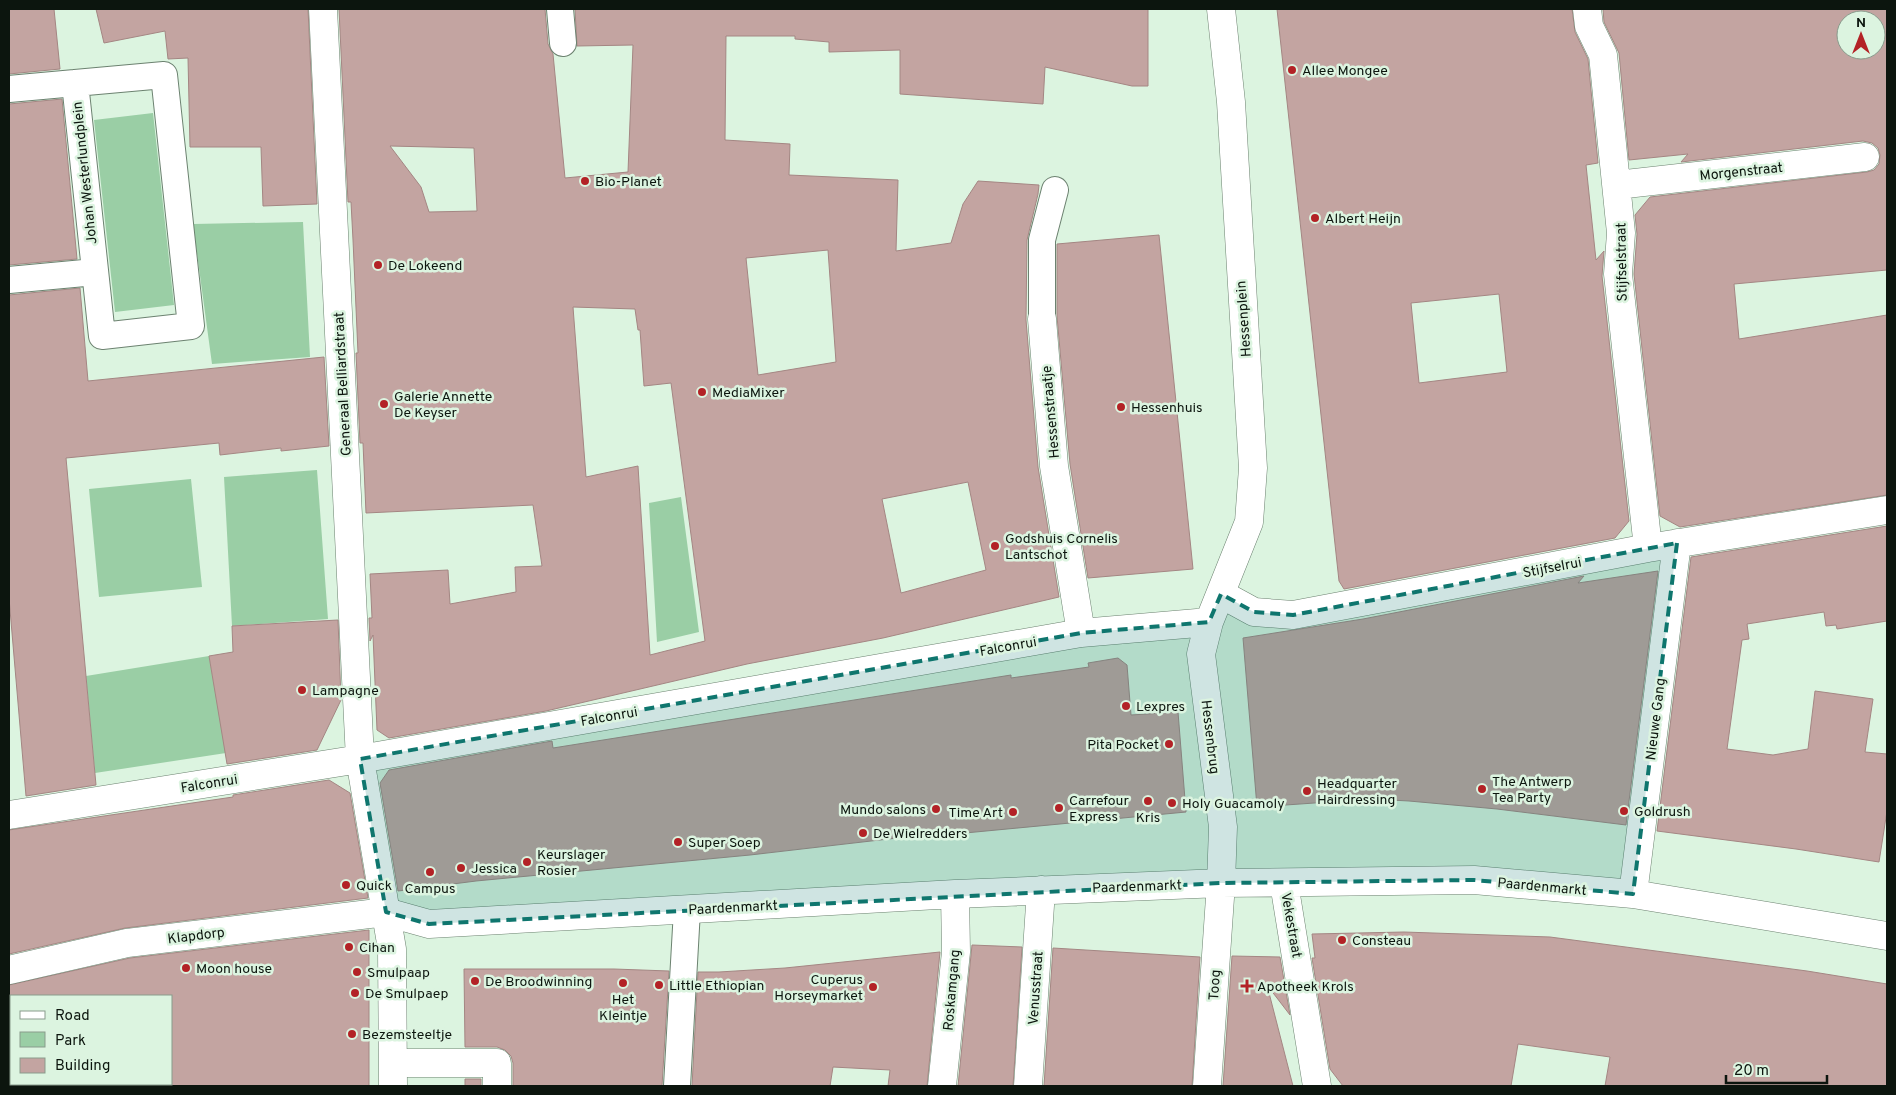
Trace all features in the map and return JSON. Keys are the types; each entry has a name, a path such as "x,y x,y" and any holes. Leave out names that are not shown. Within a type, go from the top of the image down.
{"street":[{"name":"Generaal Belliardstraat","path":"323,9 360,759 392,949 393,1067"},
{"path":"560,9 563,43"},
{"name":"Hessenplein","path":"1209,622 1249,522 1253,468 1230,102 1221,9"},
{"name":"Stijfselstraat","path":"1587,9 1589,26 1603,55 1621,232 1618,274 1648,548"},
{"name":"Johan Westerlundplein","path":"164,75 191,326 102,336 95,272 75,83 164,75"},
{"path":"9,89 75,83"},
{"name":"Morgenstraat","path":"1617,185 1865,157"},
{"name":"Hessenstraatje","path":"1055,190 1042,240 1042,319 1054,466 1080,633"},
{"path":"9,280 95,272"},
{"name":"Stijfselrui","path":"1221,594 1254,612 1293,615 1648,548 1887,510"},
{"name":"Nieuwe Gang","path":"1633,894 1678,544"},
{"name":"Falconrui","path":"9,814 360,759 1080,633 1209,622"},
{"name":"Hessenbrug","path":"1209,622 1201,654 1223,827 1221,883"},
{"name":"Paardenmarkt","path":"386,912 428,924 1041,890 1221,883 1474,880 1633,894 1887,936"},
{"name":"Toog","path":"1207,1086 1221,883"},
{"name":"Vekestraat","path":"1284,883 1317,1086"},
{"name":"Venusstraat","path":"1028,1086 1041,890"},
{"name":"Roskamgang","path":"942,1086 956,952 955,894"},
{"path":"677,1086 687,910"},
{"name":"Klapdorp","path":"9,970 127,943 386,912"},
{"path":"393,1067 497,1064 497,1086"}],"highlighted area":[{"path":"1677,543 1633,894 1474,880 1221,883 429,924 386,912 360,759 1081,633 1209,622 1221,594 1254,612 1293,615"}],"green space":[{"path":"153,113 174,305 115,312 94,120"},
{"path":"303,222 310,357 212,364 193,224"},
{"path":"317,470 328,619 232,626 224,477"},
{"path":"191,479 202,587 99,597 89,489"},
{"path":"681,497 699,632 657,642 649,503"},
{"path":"209,656 226,753 95,773 86,676"}],"building":[{"path":"9,9 54,9 60,69 9,74"},
{"path":"96,9 308,9 317,204 263,206 261,147 190,147 188,58 168,59 165,31 104,43"},
{"path":"339,9 545,9 548,44 553,54 565,178 628,172 633,45 577,46 575,9 1148,9 1148,86 1132,86 1045,67 1043,104 900,94 900,50 829,52 829,42 795,39 795,36 726,36 725,140 790,144 789,175 898,180 896,251 951,243 963,204 978,181 1039,185 1027,240 1026,320 1038,467 1059,597 883,638 747,664 546,711 389,738 377,730 373,635 370,641 369,618 372,618 370,574 448,570 450,604 516,592 515,567 542,566 533,505 366,513 363,443 360,443 351,202 348,202","holes":["390,146 474,148 477,211 429,212 421,187","828,250 836,362 758,375 746,258","573,307 635,309 638,330 640,330 644,386 671,383 705,641 650,655 638,466 586,477","968,482 986,570 901,593 882,499"]},
{"path":"1277,9 1572,9 1575,32 1588,59 1598,163 1586,165 1596,260 1604,251 1602,276 1629,521 1615,538 1344,589 1339,581","holes":["1499,294 1507,372 1419,383 1411,303"]},
{"path":"1603,9 1887,9 1887,270 1734,284 1739,339 1887,315 1887,495 1680,527 1660,516 1634,274 1637,234 1635,215 1650,197 1867,172 1874,170 1879,164 1880,155 1878,148 1872,143 1863,141 1681,162 1688,154 1629,160 1619,53 1604,22"},
{"path":"62,99 77,259 9,265 9,104"},
{"name":"Hessenhuis","path":"1159,235 1193,569 1088,578 1070,464 1057,316 1057,244"},
{"path":"80,288 88,381 324,357 329,446 281,451 281,448 220,455 219,443 66,458 96,785 26,796 9,598 9,295"},
{"path":"1887,526 1887,621 1837,629 1836,625 1826,626 1824,612 1747,624 1749,639 1742,640 1727,749 1773,755 1808,749 1815,691 1873,699 1865,752 1887,754 1887,811 1879,862 1657,831 1691,557"},
{"path":"1658,571 1626,825 1497,809 1372,799 1257,807 1243,638 1363,619 1584,576 1578,583"},
{"name":"Lampagne","path":"338,620 341,700 317,750 227,764 209,656 233,652 232,626"},
{"path":"1118,658 1127,665 1131,715 1178,712 1186,812 923,837 923,835 750,855 476,881 398,891 380,783 389,770 552,741 553,748 1011,675 1011,678 1089,667 1088,663"},
{"path":"329,780 350,793 368,898 125,928 9,954 9,830 233,797 233,795"},
{"path":"369,930 369,1086 171,1086 172,995 9,996 9,985 130,958"},
{"path":"1404,932 1550,937 1807,971 1887,984 1887,1086 1605,1086 1610,1057 1518,1044 1511,1086 1343,1086 1330,1069 1312,958 1315,958 1312,934"},
{"path":"972,945 1022,947 1013,1086 958,1086"},
{"path":"1053,948 1200,957 1192,1086 1044,1086"},
{"path":"940,952 927,1086 888,1086 890,1070 833,1067 830,1086 692,1086 698,972 785,968"},
{"path":"1232,956 1280,957 1290,1015 1267,985 1293,1086 1223,1086"},
{"path":"464,969 669,971 662,1086 513,1086 513,1063 511,1056 505,1050 497,1047 465,1047"},
{"path":"465,1079 481,1079 481,1086 465,1086"}],"place":[{"name":"Allee Mongee","path":"1292,70"},
{"name":"Bio-Planet","path":"585,181"},
{"name":"Albert Heijn","path":"1315,218"},
{"name":"De Lokeend","path":"378,265"},
{"name":"MediaMixer","path":"702,392"},
{"name":"Galerie Annette De Keyser","path":"384,404"},
{"name":"Hessenhuis","path":"1121,407"},
{"name":"Godshuis Cornelis Lantschot","path":"995,546"},
{"name":"Lampagne","path":"302,690"},
{"name":"Lexpres","path":"1126,706"},
{"name":"Pita Pocket","path":"1169,744"},
{"name":"The Antwerp Tea Party","path":"1482,789"},
{"name":"Headquarter Hairdressing","path":"1307,791"},
{"name":"Kris","path":"1148,801"},
{"name":"Holy Guacamoly","path":"1172,803"},
{"name":"Carrefour Express","path":"1059,808"},
{"name":"Mundo salons","path":"936,809"},
{"name":"Goldrush","path":"1624,811"},
{"name":"Time Art","path":"1013,812"},
{"name":"De Wielredders","path":"863,833"},
{"name":"Super Soep","path":"678,842"},
{"name":"Keurslager Rosier","path":"527,862"},
{"name":"Jessica","path":"461,868"},
{"name":"Campus","path":"430,872"},
{"name":"Quick","path":"346,885"},
{"name":"Consteau","path":"1342,940"},
{"name":"Cihan","path":"349,947"},
{"name":"Moon house","path":"186,968"},
{"name":"Smulpaap","path":"357,972"},
{"name":"De Broodwinning","path":"475,981"},
{"name":"Het Kleintje","path":"623,983"},
{"name":"Little Ethiopian","path":"659,985"},
{"name":"Apotheek Krols","path":"1247,986"},
{"name":"Cuperus Horseymarket","path":"873,987"},
{"name":"De Smulpaep","path":"355,993"},
{"name":"Bezemsteeltje","path":"352,1034"}]}
